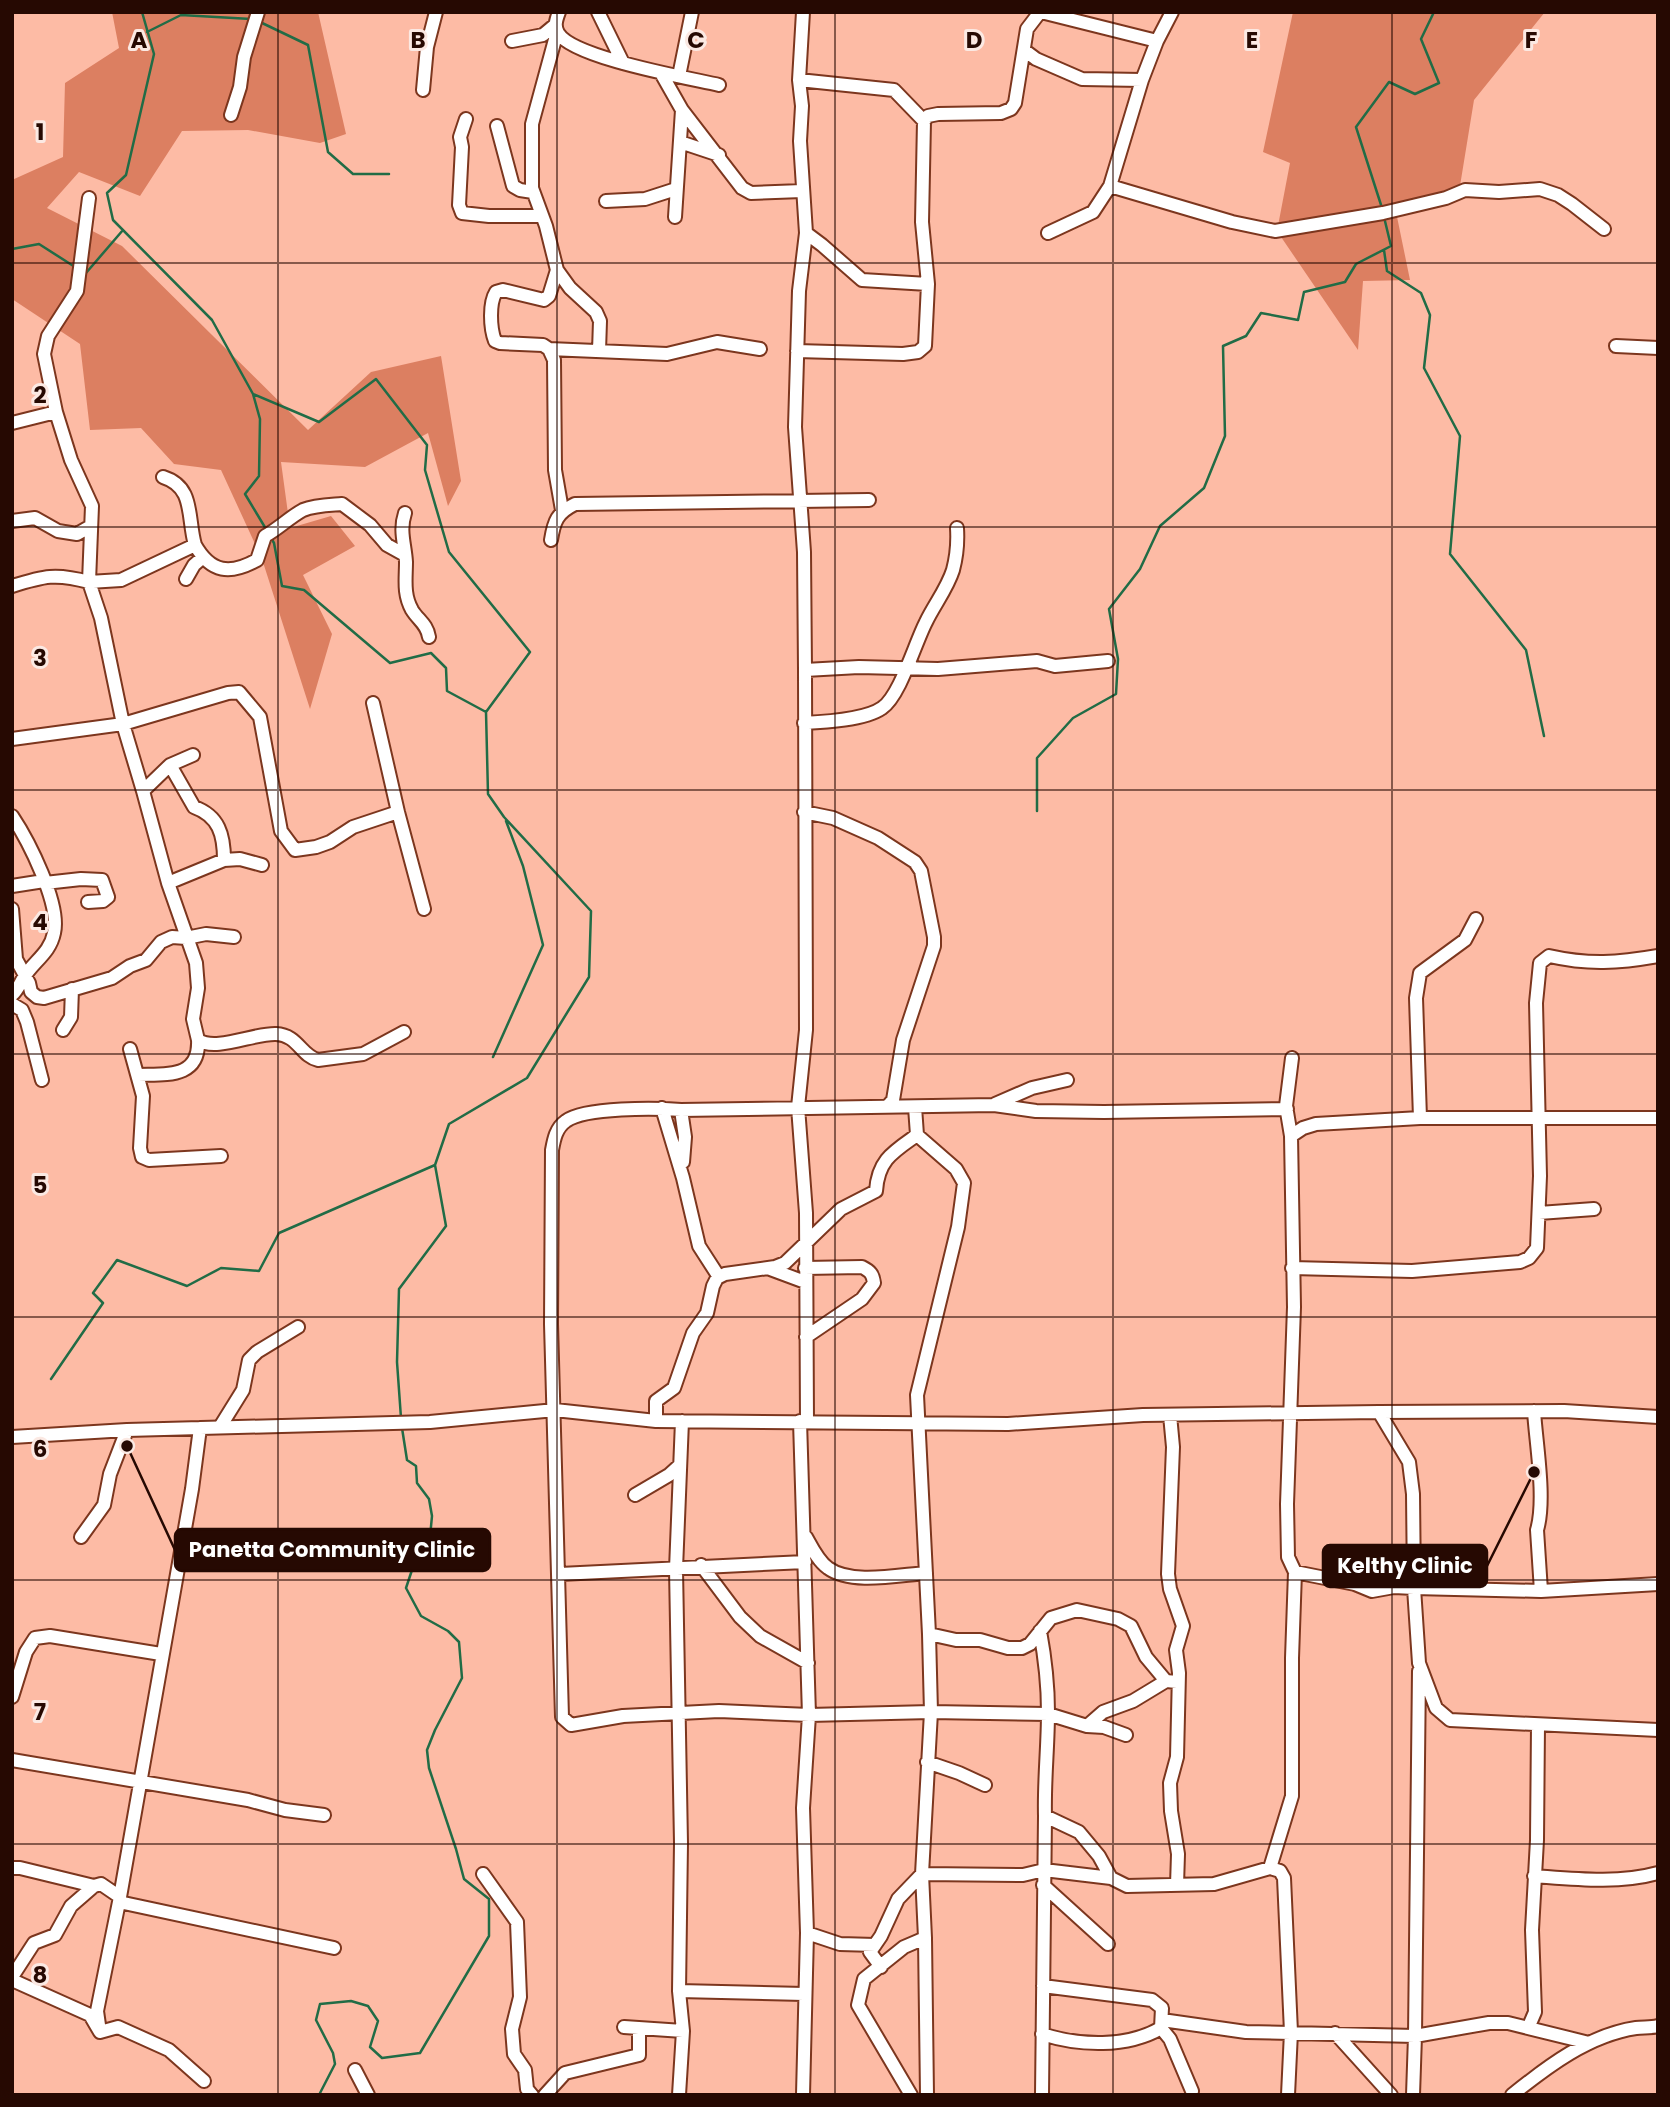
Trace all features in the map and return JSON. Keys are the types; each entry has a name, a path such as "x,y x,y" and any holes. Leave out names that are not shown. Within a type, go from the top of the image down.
{"street":[{"path":"423,90 427,47 436,12"},
{"path":"598,12 623,63"},
{"path":"679,76 692,12"},
{"path":"803,12 799,80 806,233 799,291 795,427 804,552 805,670 806,1030 798,1107 806,1213 804,1533 809,1715 803,1808 807,1933 803,2095"},
{"path":"797,351 889,354 922,350 926,342 928,284 922,222 924,121 928,116 938,114 1001,113 1011,109 1015,103 1027,29 1040,12 1157,40"},
{"path":"1048,233 1093,212 1110,186 1142,80 1157,40 1172,12"},
{"path":"231,115 240,87 244,57 258,15"},
{"path":"557,23 569,44 623,63 719,85"},
{"path":"512,41 544,35 557,23"},
{"path":"557,23 532,124 533,191 551,242 557,270 570,288 596,312 600,321 599,351"},
{"path":"1024,50 1037,59 1082,79 1142,80"},
{"path":"661,73 682,110 742,187 751,193 803,191"},
{"path":"799,80 894,90 924,121"},
{"path":"675,217 682,110"},
{"path":"466,119 460,137 462,146 459,205 462,213 541,216"},
{"path":"497,126 513,186 520,190 533,191"},
{"path":"680,142 719,155"},
{"path":"1110,186 1232,222 1275,231 1383,213 1446,198 1465,190 1499,192 1541,189 1558,195 1604,229"},
{"path":"606,201 645,199 676,189"},
{"path":"89,198 73,300 48,336 44,354 56,412 71,460 90,499 93,514 89,582 101,618 123,724 169,883 196,963 198,988 193,1019 198,1040 197,1056 187,1068 172,1073 138,1075"},
{"path":"806,233 862,280 928,284"},
{"path":"557,270 549,296 544,300 503,290 496,292 493,297 492,331 495,341 542,345 549,349 667,354 717,342 760,349"},
{"path":"1616,346 1658,348"},
{"path":"549,349 554,360 555,470 562,510"},
{"path":"12,423 56,412"},
{"path":"163,477 175,481 183,489 195,545 202,558 228,570 239,570 257,560 265,536 302,510 317,506 342,504 370,525 387,545 405,555"},
{"path":"551,540 553,527 562,510 575,504 870,500"},
{"path":"405,513 401,536 405,555 405,584 413,611 428,629 429,637"},
{"path":"12,521 35,518 58,531 77,534 91,526"},
{"path":"804,723 842,720 879,710 891,699 926,621 950,579 958,550 957,528"},
{"path":"12,586 52,575 89,582 121,580 195,545"},
{"path":"186,579 194,565 202,558"},
{"path":"805,670 859,667 938,669 1037,661 1055,666 1108,661"},
{"path":"12,739 123,724 239,692 260,717 281,831 295,850 330,842 353,827 398,812"},
{"path":"373,703 424,908"},
{"path":"143,791 170,765 193,755"},
{"path":"170,765 194,807 206,811 218,827 223,838 224,860"},
{"path":"804,812 833,818 878,838 915,862 921,872 934,946 903,1040 892,1100 887,1107"},
{"path":"12,816 31,848 45,882 55,931 44,955 24,975 12,995"},
{"path":"169,883 224,860 240,859 262,865"},
{"path":"12,886 81,879 102,880 106,885 108,897 103,901 88,902"},
{"path":"12,909 16,937 14,949 31,992 44,998 111,978 146,960 161,942 172,937 186,938 206,934 233,937"},
{"path":"1420,1118 1416,998 1420,973 1465,940 1476,919"},
{"path":"1293,1268 1412,1271 1520,1262 1530,1258 1537,1248 1539,1213 1536,1003 1540,963 1549,956 1611,964 1658,956"},
{"path":"64,1030 71,1017 72,989"},
{"path":"12,1004 22,1010 27,1022 42,1080"},
{"path":"198,1040 204,1044 213,1044 264,1035 285,1035 318,1060 363,1054 404,1032"},
{"path":"130,1049 143,1100 140,1148 144,1159 221,1156"},
{"path":"1270,1868 1292,1796 1295,1572 1288,1557 1287,1504 1292,1413 1293,1268 1291,1136 1287,1109 1292,1058"},
{"path":"994,1105 1032,1088 1067,1080"},
{"path":"1126,1735 1048,1714 930,1712 809,1715 719,1711 623,1716 571,1725 564,1720 551,1324 552,1150 555,1138 563,1122 579,1115 610,1110 994,1105 1063,1112 1287,1109"},
{"path":"915,1107 917,1135 956,1169 964,1183 958,1227 918,1381 917,1422 929,1634 930,1712 922,1874 927,2095"},
{"path":"662,1108 684,1178 699,1246 719,1277"},
{"path":"681,1110 685,1137 684,1178"},
{"path":"1291,1136 1316,1124 1420,1118 1658,1118"},
{"path":"656,1421 656,1401 674,1388 693,1333 707,1313 712,1289 719,1277 778,1266 788,1261 805,1241 841,1209 876,1191 877,1180 886,1157 917,1135"},
{"path":"1539,1213 1594,1209"},
{"path":"806,1268 862,1267 873,1275 874,1283 862,1299 806,1337"},
{"path":"765,1268 805,1282"},
{"path":"220,1427 243,1390 249,1360 257,1352 298,1327"},
{"path":"12,1437 127,1430 430,1422 555,1409 656,1421 1008,1424 1170,1415 1379,1412 1534,1411 1658,1417"},
{"path":"1534,1411 1541,1591"},
{"path":"1379,1412 1409,1462 1413,1494 1414,1588 1419,1664 1413,2095"},
{"path":"1087,1726 1103,1712 1133,1701 1172,1681 1179,1673 1176,1650 1182,1626 1168,1574 1173,1447 1170,1415"},
{"path":"679,2095 683,2031 679,1991 681,1843 677,1569 682,1421"},
{"path":"100,2032 96,2011 120,1900 192,1489 200,1428"},
{"path":"81,1538 104,1505 110,1474 127,1430"},
{"path":"635,1495 669,1475 680,1465"},
{"path":"804,1533 817,1557 827,1567 848,1577 926,1573"},
{"path":"559,1574 806,1562"},
{"path":"701,1566 740,1617 760,1636 808,1663"},
{"path":"1295,1572 1355,1584 1372,1591 1394,1587 1541,1591 1658,1584"},
{"path":"929,1634 1022,1648 1030,1644 1057,1615 1077,1609 1118,1619 1131,1626 1146,1657 1172,1681 1177,1756 1170,1783 1171,1811 1178,1854 1177,1885"},
{"path":"1040,1631 1048,1714 1044,1783 1042,2095"},
{"path":"12,1698 26,1652 36,1638 50,1636 161,1654"},
{"path":"1419,1664 1436,1709 1450,1720 1658,1730"},
{"path":"1529,2026 1535,2012 1532,1930 1537,1840 1538,1725"},
{"path":"12,1760 324,1815"},
{"path":"927,1762 985,1785"},
{"path":"1045,1816 1079,1832 1099,1856 1111,1878"},
{"path":"12,1868 93,1886 101,1884 120,1900 334,1948"},
{"path":"881,1967 870,1952 898,1899 922,1874 1023,1875 1044,1870 1111,1878 1127,1886 1214,1884 1270,1868 1280,1871 1284,1878 1291,2032 1288,2095"},
{"path":"1534,1876 1583,1880 1658,1873"},
{"path":"483,1874 517,1922 520,1997 512,2029 514,2054 525,2070 527,2089 532,2095"},
{"path":"1043,1885 1108,1944"},
{"path":"93,1886 71,1906 59,1931 34,1943 12,1978 90,2015 100,2032"},
{"path":"807,1933 840,1944 874,1945"},
{"path":"911,2095 858,2005 864,1979 904,1947 925,1938"},
{"path":"1042,1986 1152,2000 1162,2008 1162,2024 1192,2091"},
{"path":"679,1991 804,1994"},
{"path":"1042,2034 1064,2041 1086,2043 1136,2039 1162,2024 1246,2032 1415,2036 1489,2023 1508,2023 1529,2026 1546,2033 1589,2043"},
{"path":"100,2032 118,2027 169,2050 204,2081"},
{"path":"624,2027 683,2031"},
{"path":"545,2095 565,2073 639,2055 639,2028"},
{"path":"1512,2095 1547,2067 1589,2043 1635,2028 1656,2030"},
{"path":"1335,2033 1391,2095"},
{"path":"355,2070 368,2095"}],"shaded area":[{"path":"112,12 318,12 346,134 320,143 248,130 182,131 140,196 79,172 47,208 122,246 308,430 371,372 441,356 461,481 448,506 428,433 365,467 281,462 290,528 331,516 355,546 303,575 332,634 310,709 262,559 221,470 174,464 141,428 90,430 80,344 12,299 12,180 63,157 65,83 119,48"},
{"path":"1293,12 1545,12 1474,100 1459,192 1395,207 1410,280 1363,281 1358,350 1277,231 1290,163 1263,152"}],"waterway":[{"path":"51,1379 103,1303 93,1293 117,1260 187,1286 221,1268 259,1271 279,1233 435,1165 449,1124 527,1078 589,977 591,911 504,817 488,794 486,712 530,652 449,552 425,470 427,445 376,379 319,422 253,394 212,320 113,220 107,193 126,175 154,54 142,12"},
{"path":"1382,208 1356,127 1389,82 1415,94 1439,83 1421,39 1434,12"},
{"path":"147,32 181,15 251,19"},
{"path":"260,22 308,45 328,152 353,174 389,174"},
{"path":"1037,811 1037,758 1073,718 1116,694 1118,659 1109,609 1140,569 1160,526 1204,488 1225,436 1223,346 1246,336 1261,313 1298,320 1304,292 1345,282 1356,264 1391,246 1384,217"},
{"path":"84,272 86,273 123,230"},
{"path":"12,249 39,244 75,267"},
{"path":"1384,250 1387,271 1421,293 1430,315 1424,368 1460,436 1450,554 1526,650 1544,736"},
{"path":"253,394 260,419 259,476 245,494 266,529"},
{"path":"271,538 282,586 304,590 390,663 431,653 446,668 447,691 486,712"},
{"path":"493,1057 543,945 523,866 506,821"},
{"path":"401,1418 397,1362 399,1289 446,1226 435,1165"},
{"path":"319,2095 335,2064 333,2053 316,2020 320,2004 351,2001 368,2006 378,2021 370,2047 382,2058 420,2053 489,1936 489,1899 464,1879 429,1768 427,1750 462,1678 459,1642 448,1631 421,1616 406,1588 417,1555 430,1537 432,1516 429,1499 417,1483 416,1466 407,1460 402,1428"}],"place":[{"name":"Panetta Community Clinic","path":"127,1446"},
{"name":"Kelthy Clinic","path":"1534,1472"}]}
